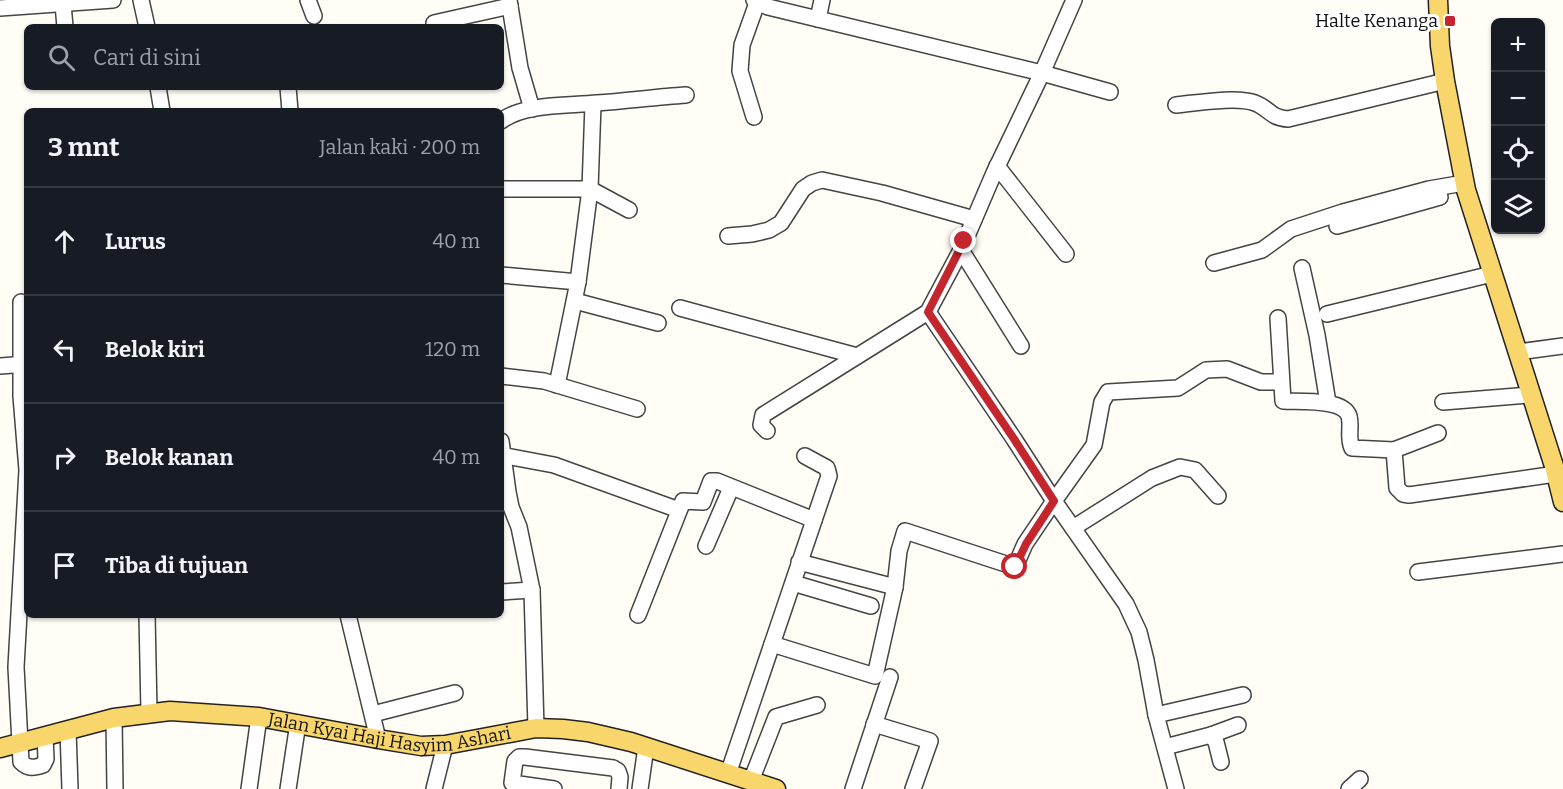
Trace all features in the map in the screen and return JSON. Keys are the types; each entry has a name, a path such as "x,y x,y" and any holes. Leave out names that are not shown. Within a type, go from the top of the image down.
{"main road":[{"path":"1438,0 1440,46 1445,81 1465,186 1530,395 1560,474 1563,502"},
{"name":"Jalan Kyai Haji Hasyim Ashari","path":"0,748 114,718 149,712 202,711 259,717 422,746 445,745 536,728 563,729 588,732 646,747 776,789"}],"street":[{"path":"0,8 113,0"},
{"path":"141,0 146,24"},
{"path":"308,0 314,16"},
{"path":"818,19 822,0"},
{"path":"767,431 762,425 762,415 928,312 961,250 1074,0"},
{"path":"754,117 740,71 742,45 756,2 1110,92"},
{"path":"434,23 509,3 520,68 531,109"},
{"path":"63,4 65,24"},
{"path":"1176,105 1230,100 1255,102 1276,118 1288,119 1445,81"},
{"path":"158,90 162,108"},
{"path":"288,90 290,108"},
{"path":"504,118 531,109 686,94"},
{"path":"557,385 578,282 590,189 593,104"},
{"path":"997,166 1066,254"},
{"path":"728,236 769,230 781,223 803,189 822,180 882,193 974,219"},
{"path":"1337,226 1465,186"},
{"path":"1214,263 1262,250 1291,229 1343,212 1429,189 1465,186"},
{"path":"504,189 590,189 629,210"},
{"path":"961,250 1021,346"},
{"path":"1303,272 1317,335 1328,403"},
{"path":"1327,314 1492,274"},
{"path":"504,275 578,282"},
{"path":"574,301 657,323"},
{"path":"21,302 24,364 21,396 24,433"},
{"path":"680,308 857,357"},
{"path":"928,312 1126,604 1139,632 1156,715 1176,789"},
{"path":"1278,318 1283,401 1328,403 1343,407 1348,415 1349,441 1352,448 1394,450 1438,433"},
{"path":"1518,352 1563,346"},
{"path":"0,366 24,364"},
{"path":"772,644 875,676 895,586 899,550 905,531 1015,567 1026,544 1094,445 1102,402 1108,392 1178,388 1206,370 1227,369 1261,382 1281,382"},
{"path":"504,376 544,381 636,409"},
{"path":"1443,402 1530,395"},
{"path":"1394,450 1397,488 1403,494 1409,495 1560,474"},
{"path":"504,451 554,465 679,510"},
{"path":"729,774 829,476 827,468 806,456"},
{"path":"1073,528 1152,478 1180,467 1195,470 1218,496"},
{"path":"504,468 508,492 523,541 532,590 536,728"},
{"path":"638,615 683,501 703,502 711,481 717,481 814,520"},
{"path":"706,546 731,488"},
{"path":"24,524 16,667 21,762 26,767 35,768 43,765 46,759 45,736"},
{"path":"1418,572 1563,554"},
{"path":"799,562 895,586"},
{"path":"793,583 871,606"},
{"path":"504,592 532,590"},
{"path":"147,618 149,712"},
{"path":"349,618 378,739"},
{"path":"853,789 890,677"},
{"path":"373,714 455,693"},
{"path":"1156,715 1243,695"},
{"path":"751,781 776,717 817,705"},
{"path":"249,789 259,717"},
{"path":"114,718 115,789"},
{"path":"288,789 298,723"},
{"path":"874,724 930,741 914,789"},
{"path":"1165,747 1238,725"},
{"path":"68,730 70,789"},
{"path":"1210,735 1216,742 1221,762"},
{"path":"434,789 445,745"},
{"path":"640,789 646,747"},
{"path":"554,789 512,783 515,761 525,757 613,768 618,771 620,777 619,789"}],"place":[{"name":"Halte Kenanga","path":"1450,21"}],"route":[{"path":"964,241 928,312 1054,501 1026,544 1015,567"}]}
